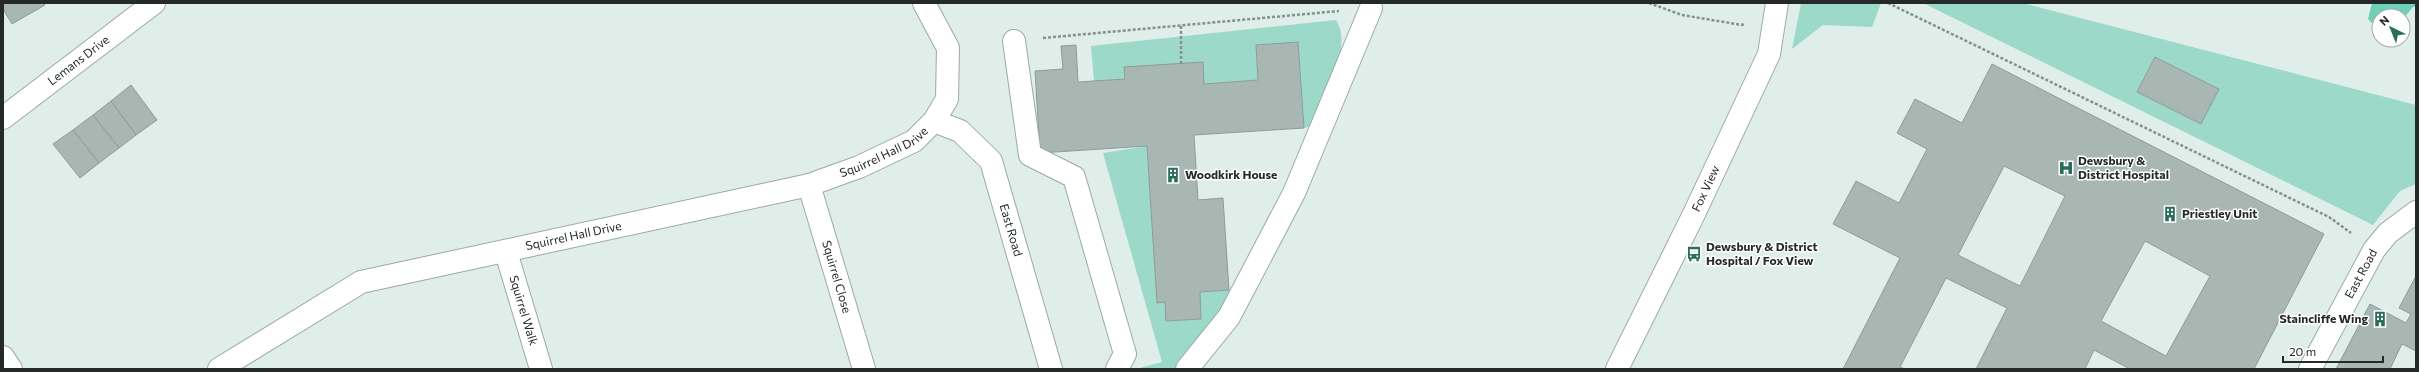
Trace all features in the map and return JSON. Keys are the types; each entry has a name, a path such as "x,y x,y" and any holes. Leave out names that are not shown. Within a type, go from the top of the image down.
{"street":[{"name":"Lemans Drive","path":"3,118 154,3"},
{"name":"Squirrel Hall Drive","path":"219,369 362,282 506,252 809,185 859,168 914,141 934,121 947,99 948,48 924,3"},
{"name":"Fox View","path":"1617,369 1693,216 1769,54 1777,3"},
{"path":"1186,369 1229,317 1294,193 1371,8"},
{"path":"1014,41 1030,155 1074,177 1125,354 1117,369"},
{"name":"East Road","path":"934,121 960,131 991,161 1050,369"},
{"name":"Squirrel Close","path":"809,185 864,369"},
{"name":"East Road","path":"2310,369 2374,250 2388,233 2416,212"},
{"name":"Squirrel Walk","path":"506,252 541,369"},
{"path":"3,357 11,369"}],"path":[{"path":"1649,3 1682,15 1742,24 1748,20"},
{"path":"1888,3 2329,217 2374,250"},
{"path":"1014,41 1371,8"},
{"path":"1181,26 1181,64"}],"shaded area":[{"path":"1801,3 1881,3 1872,27 1823,25 1792,49"},
{"path":"1923,3 2022,3 2416,105 2416,184 2400,191 2373,225"},
{"path":"2372,3 2416,3 2416,6 2411,9 2411,8 2371,8 2371,22 2368,19"},
{"path":"1336,20 1341,31 1339,58 1335,73 1312,126 1304,128 1298,42 1256,45 1258,80 1204,84 1124,67 1125,79 1094,81 1091,46"},
{"path":"1147,146 1157,302 1165,302 1167,321 1201,319 1200,292 1229,290 1231,297 1206,335 1174,369 1136,369 1162,362 1103,153"}],"building":[{"path":"3,3 43,3 45,5 12,24 3,9"},
{"name":"Woodkirk House","path":"1298,42 1304,128 1194,135 1198,200 1223,198 1229,290 1200,292 1201,319 1166,321 1165,302 1157,303 1147,146 1040,153 1035,71 1063,69 1061,46 1076,45 1078,82 1125,79 1124,67 1203,62 1204,84 1258,80 1256,45"},
{"path":"2155,57 2219,89 2201,124 2137,92"},
{"name":"Priestley Unit","path":"1992,64 2324,234 2254,369 2130,369 2094,350 2085,369 1976,369 2007,308 1946,278 1900,367 1905,369 1843,369 1900,258 1833,224 1856,181 1899,203 1927,149 1897,133 1915,99 1962,123","holes":["2004,166 2065,196 2020,286 1958,255","2145,241 2210,276 2166,356 2101,321"]},
{"path":"131,85 157,120 136,135 111,101"},
{"path":"111,101 136,135 119,148 93,115"},
{"path":"93,115 119,148 99,163 73,130"},
{"path":"73,130 99,163 80,178 53,144"},
{"name":"Staincliffe Wing","path":"2416,276 2416,351 2402,344 2390,369 2336,369 2370,304 2406,323 2411,314 2399,308"}],"place":[{"name":"Dewsbury & District Hospital","path":"2066,168"},
{"name":"Woodkirk House","path":"1173,175"},
{"name":"Priestley Unit","path":"2170,214"},
{"name":"Dewsbury & District Hospital / Fox View","path":"1694,254"},
{"name":"Staincliffe Wing","path":"2380,319"}]}
